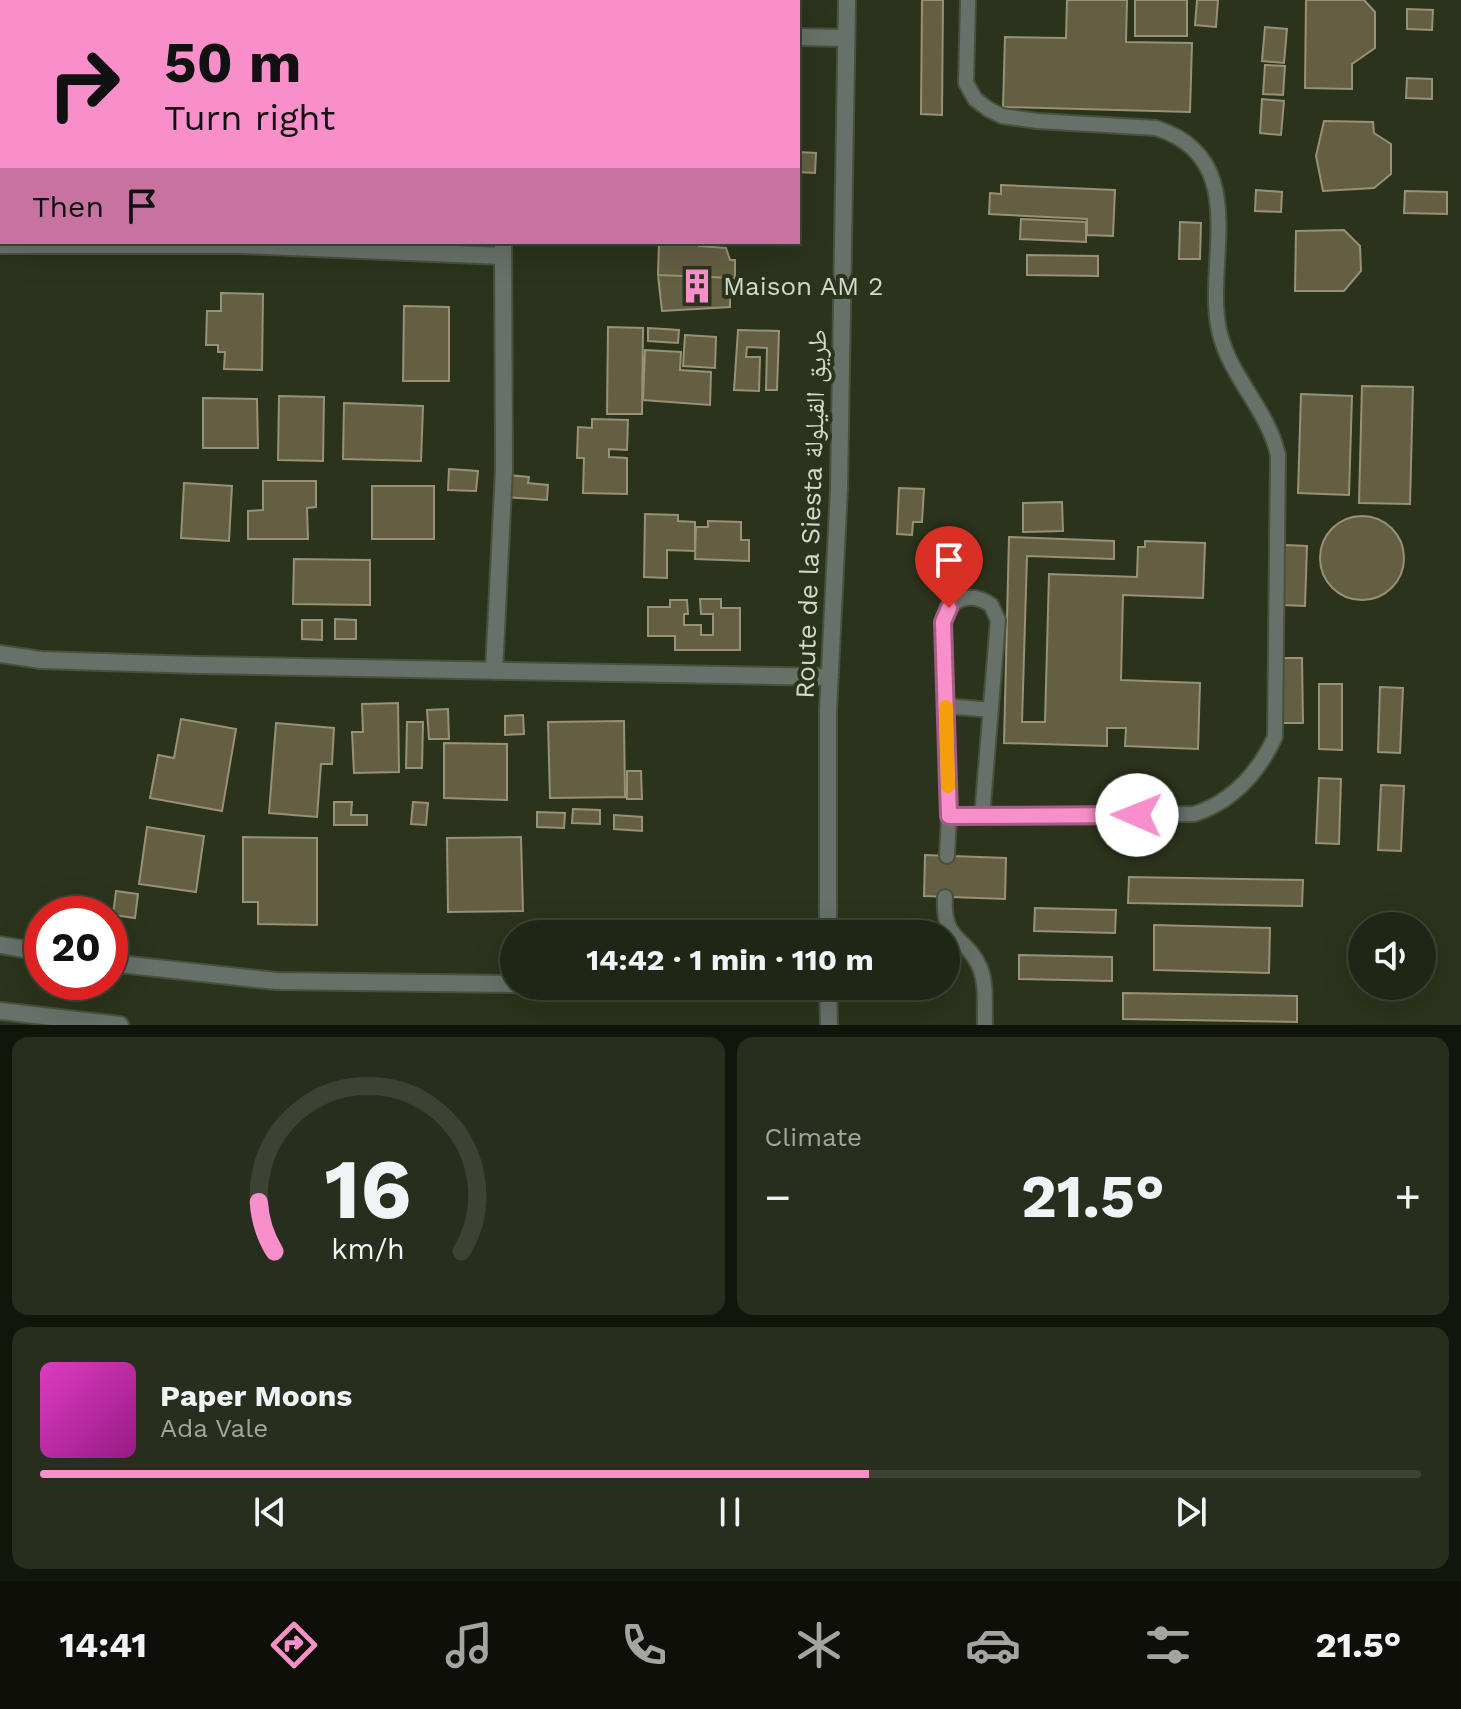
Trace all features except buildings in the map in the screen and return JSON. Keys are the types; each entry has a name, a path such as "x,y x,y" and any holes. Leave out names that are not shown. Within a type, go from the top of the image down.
{"street":[{"name":"Route de la Siesta طريق القيلولة","path":"828,920 830,677 839,488 847,0"},
{"path":"800,37 846,38"},
{"path":"0,245 503,249 504,469 494,671"},
{"path":"0,654 72,661 830,677"},
{"path":"0,945 24,949"},
{"path":"128,965 276,981 500,984"},
{"path":"828,1000 829,1025"},
{"path":"0,1011 120,1025"}],"lane":[{"path":"949,816 1194,814 1228,799 1267,754 1275,737 1280,471 1274,437 1219,333 1220,218 1211,178 1202,162 1182,141 1156,128 1037,121 1002,116 988,109 975,99 966,83 968,0"},
{"path":"947,856 949,816 943,622 945,613 953,604 961,598 973,597 991,605 998,620 982,817"},
{"path":"946,706 991,710"},
{"path":"945,897 947,923 958,942 974,957 983,977 985,1025"}],"slow traffic":[{"path":"946,707 948,786"}],"place":[{"name":"Maison AM 2","path":"697,286"}],"route":[{"path":"949,608 943,622 949,816 1137,815"}]}
